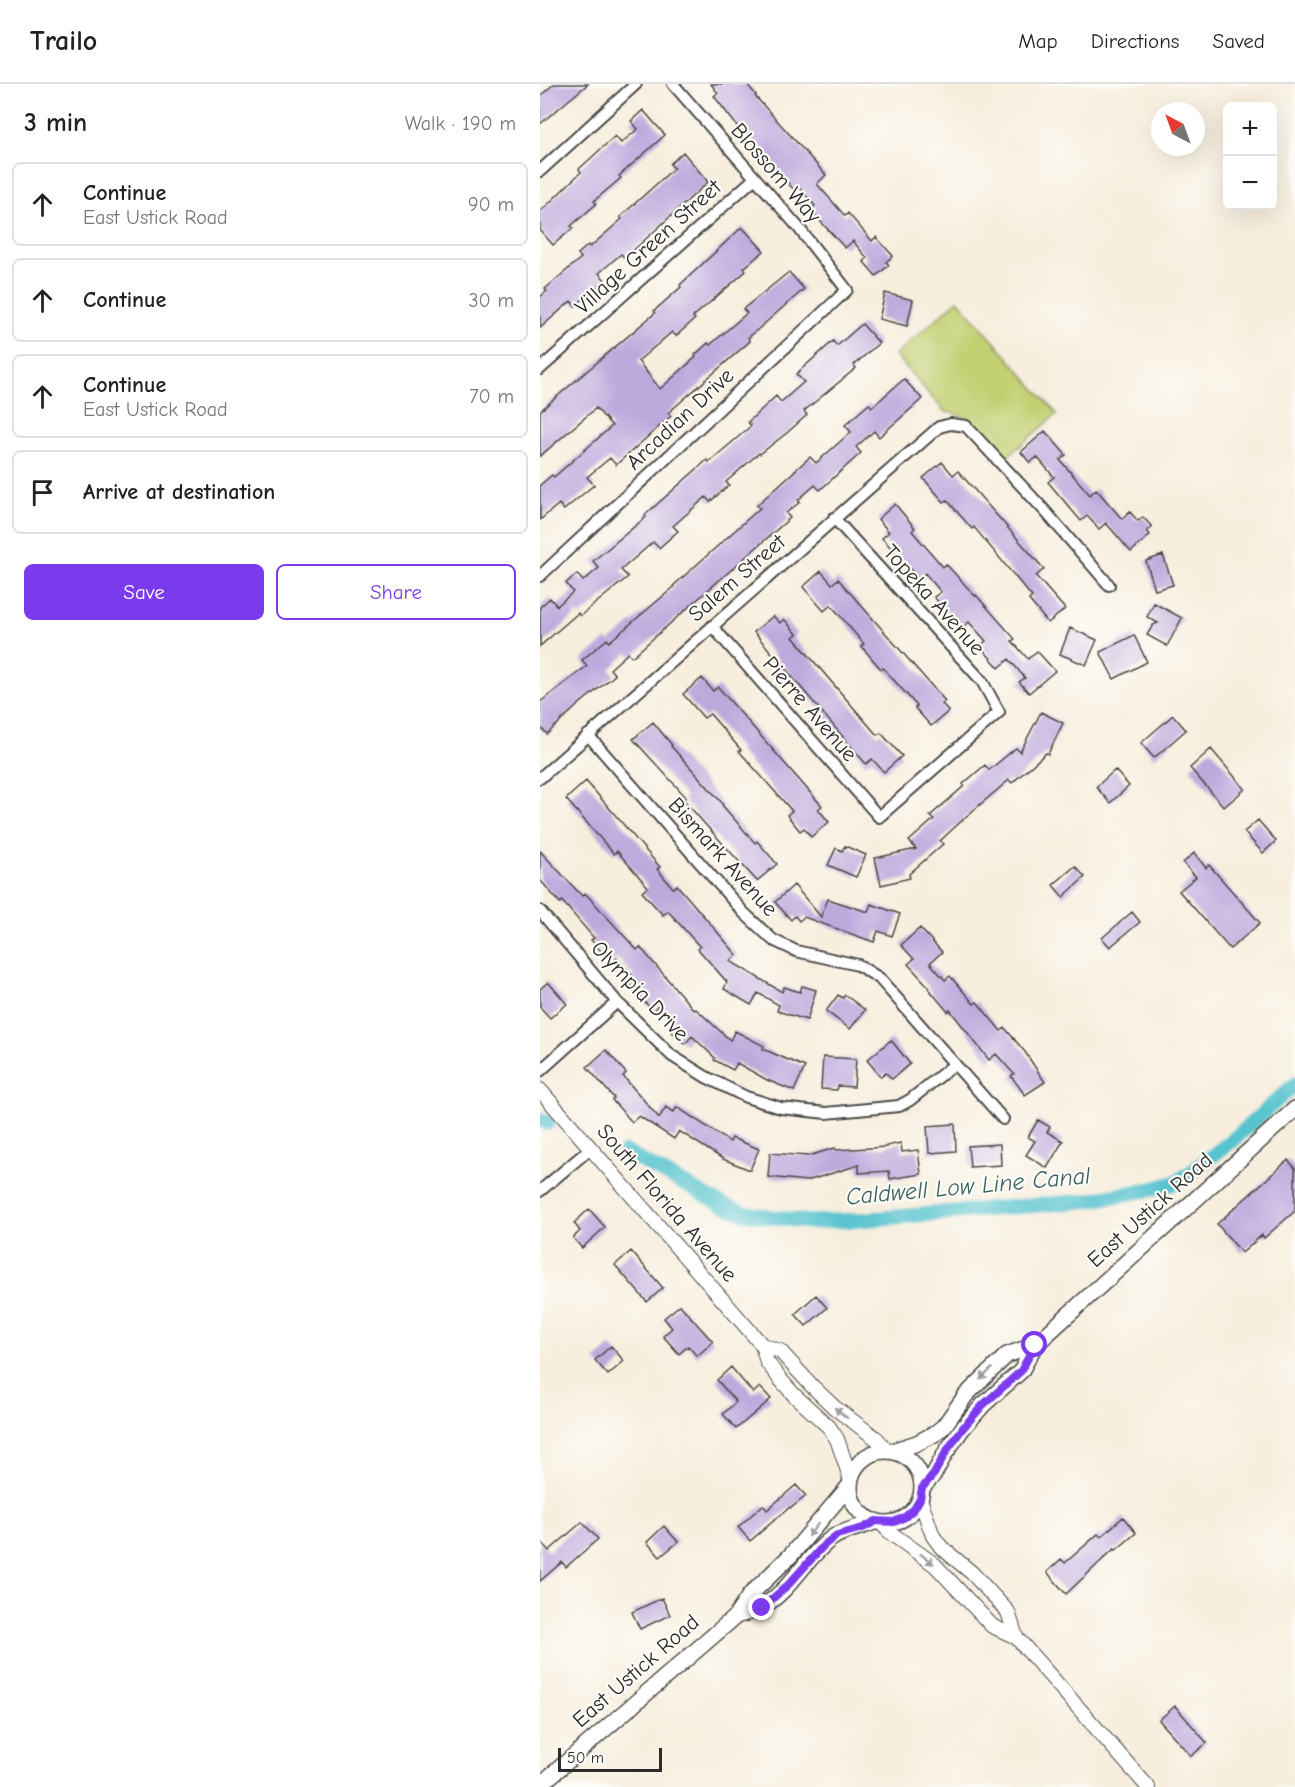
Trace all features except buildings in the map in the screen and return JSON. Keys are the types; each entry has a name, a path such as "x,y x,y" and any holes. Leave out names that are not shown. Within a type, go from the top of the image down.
{"main road":[{"name":"East Ustick Road","path":"921,1494 962,1429 983,1405 1021,1371 1035,1345 1295,1109"},
{"name":"East Ustick Road","path":"889,1450 917,1443 936,1433 944,1426 966,1395 1007,1354 1035,1345"},
{"path":"889,1450 908,1457 916,1466 921,1476 921,1494 914,1509 905,1517 894,1522 879,1522 859,1512 852,1502 850,1481 855,1466 864,1457 875,1452 889,1450"},
{"name":"East Ustick Road","path":"540,1785 735,1616 750,1595 791,1555 850,1481"},
{"name":"East Ustick Road","path":"735,1616 762,1608 789,1584 824,1545 837,1535 879,1522"}],"street":[{"path":"540,171 636,84"},
{"name":"Blossom Way","path":"673,84 798,228 847,290"},
{"name":"Village Green Street","path":"540,369 755,178"},
{"name":"Arcadian Drive","path":"540,576 847,290"},
{"name":"Salem Street","path":"540,778 939,427 951,424 966,426 1045,511 1109,585"},
{"name":"Topeka Avenue","path":"834,518 982,681 999,712 879,817"},
{"name":"Pierre Avenue","path":"712,626 879,817"},
{"name":"Bismark Avenue","path":"588,735 744,913 773,940 796,951 858,965 879,978 1003,1119"},
{"name":"Olympia Drive","path":"540,911 617,1002 672,1056 706,1077 746,1096 781,1108 826,1113 899,1106 910,1100 955,1064"},
{"path":"540,1071 617,1002"},
{"name":"South Florida Avenue","path":"540,1089 762,1345 767,1362 780,1379 829,1427 837,1439 850,1481"},
{"path":"540,1191 591,1148"},
{"name":"South Florida Avenue","path":"762,1345 780,1351 835,1408 878,1439 889,1450"},
{"path":"921,1494 933,1536 940,1547 993,1593 1008,1612 1016,1637 1148,1787"},
{"path":"879,1522 891,1534 935,1565 992,1626 1016,1637"}],"green space":[{"path":"958,300 1057,414 1007,457 973,422 965,417 945,412 895,355"}],"waterway":[{"name":"Caldwell Low Line Canal","path":"625,1152 723,1205 743,1213 810,1222 1085,1201 1174,1183 1235,1138 1295,1084"},
{"name":"Caldwell Low Line Canal","path":"540,1120 548,1123"}],"route":[{"path":"762,1608 789,1584 824,1545 837,1535 863,1528 876,1521 894,1522 905,1517 914,1509 920,1499 922,1488 934,1474 962,1429 983,1405 1021,1371 1035,1345"}]}
